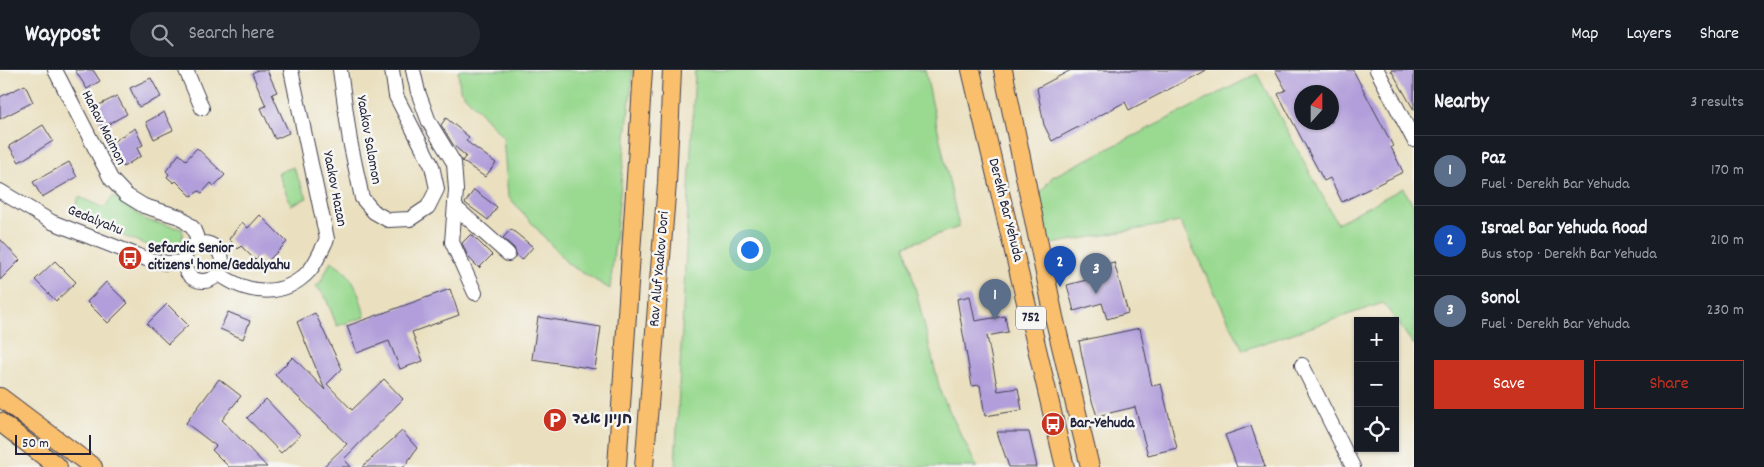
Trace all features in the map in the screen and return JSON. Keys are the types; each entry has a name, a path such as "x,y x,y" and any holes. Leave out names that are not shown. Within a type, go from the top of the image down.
{"main road":[{"name":"Rav Aluf Yaakov Dori","path":"617,467 643,70"},
{"name":"Rav Aluf Yaakov Dori","path":"644,467 667,184 672,70"},
{"name":"Derekh Bar Yehuda","path":"971,70 1065,467"},
{"name":"Derekh Bar Yehuda","path":"1003,70 1054,317 1090,467"},
{"path":"0,397 93,467"},
{"path":"0,422 58,467"}],"street":[{"name":"HaRav Maimon","path":"55,70 111,179 126,195 144,206 180,217 193,228 199,243"},
{"path":"186,70 202,108"},
{"name":"Yaakov Hazan","path":"218,273 230,282 250,291 268,291 283,287 297,281 309,271 327,239 291,70"},
{"name":"Yaakov Salomon","path":"340,70 350,141 362,198 374,212 388,220 410,219 428,207 437,189 432,166 396,96 392,70"},
{"path":"414,70 418,92 428,122 454,163 456,190 452,242 475,293"},
{"path":"1377,70 1414,140"},
{"name":"Gedalyahu","path":"0,191 52,222 149,260 167,263 183,262"},
{"path":"455,207 508,254"},
{"path":"199,243 211,244 220,253 222,265 218,273 211,280 198,281 187,274 183,262 188,250 199,243"},
{"path":"1302,365 1352,467"}],"green space":[{"path":"458,70 633,70 610,289 568,264 508,196 503,137 460,90"},
{"path":"695,70 925,70 959,227 905,246 941,394 977,467 675,467"},
{"path":"1257,74 1337,223 1403,188 1414,206 1414,345 1399,325 1399,317 1393,317 1383,303 1243,350 1180,222 1045,245 1037,198 1052,177"},
{"path":"293,167 307,198 291,205 278,173"},
{"path":"113,196 146,220 182,229 181,243 174,248 161,250 107,230 108,226 73,211 79,197 104,208"},
{"path":"331,261 339,266 350,278 358,292 365,317 337,326 325,296 316,286 320,283"}],"building":[{"path":"75,70 93,70 100,81 87,89"},
{"path":"258,70 267,70 277,92 272,94 289,133 275,139 261,108 266,106 252,73"},
{"path":"1071,70 1206,70 1129,110 1125,102 1052,141 1044,125 1037,88"},
{"path":"1275,70 1353,70 1393,146 1391,147 1403,172 1342,202 1330,178 1324,181 1297,130 1339,130 1339,85 1294,85 1294,124 1278,94 1286,90"},
{"path":"1391,70 1414,70 1414,110"},
{"path":"151,78 161,97 139,107 130,88"},
{"path":"25,85 33,102 0,119 0,97"},
{"path":"117,96 127,114 103,127 93,108"},
{"path":"164,112 173,130 154,139 146,122"},
{"path":"446,118 469,137 466,141 496,163 485,177 462,161 466,156 454,146 441,125"},
{"path":"43,125 53,141 19,162 9,146"},
{"path":"135,128 143,145 137,148 141,156 123,167 109,144"},
{"path":"197,148 225,175 214,186 211,183 202,193 199,191 191,196 176,181 174,183 167,177 169,174 166,171 179,154 186,160"},
{"path":"69,162 77,177 42,197 33,182"},
{"path":"474,190 497,207 488,220 465,203"},
{"path":"260,215 287,242 266,263 259,256 255,260 241,246 238,249 229,239 242,222 248,228"},
{"path":"511,229 533,247 522,260 517,256 514,248 503,238"},
{"path":"471,234 492,255 479,268 468,257 462,243"},
{"path":"0,239 20,260 0,280"},
{"path":"55,261 76,282 56,301 35,280"},
{"path":"1114,262 1128,313 1107,319 1102,303 1074,311 1067,285 1094,278 1091,268"},
{"path":"106,282 128,303 108,323 87,302"},
{"path":"450,289 459,315 412,332 423,361 400,369 389,341 357,353 347,326"},
{"path":"970,296 975,321 1005,316 1008,332 987,336 998,391 1018,388 1022,410 985,416 980,385 972,386 957,299"},
{"path":"167,304 188,325 168,344 147,324"},
{"path":"228,312 250,321 243,339 220,329"},
{"path":"315,313 342,369 327,384 352,410 384,379 403,399 344,459 351,467 323,467 347,444 275,375 293,357 325,390 297,322"},
{"path":"538,317 601,327 595,369 532,359"},
{"path":"1140,328 1152,386 1161,384 1177,448 1148,455 1135,407 1097,416 1090,395 1079,341"},
{"path":"219,379 241,396 222,420 267,467 229,467 212,450 216,446 186,423"},
{"path":"266,399 300,435 281,453 247,418"},
{"path":"1251,426 1265,467 1237,467 1225,435"},
{"path":"402,431 417,448 404,467 362,467"},
{"path":"997,432 1029,432 1037,467 1009,467"}],"place":[{"name":"Sefardic Senior citizens' home/Gedalyahu","path":"130,258"},
{"name":"Israel Bar Yehuda Road","path":"1060,287"},
{"name":"Sonol","path":"1096,294"},
{"name":"Paz","path":"995,320"},
{"name":"חניון אגד","path":"555,420"},
{"name":"Bar-Yehuda","path":"1053,424"}]}
